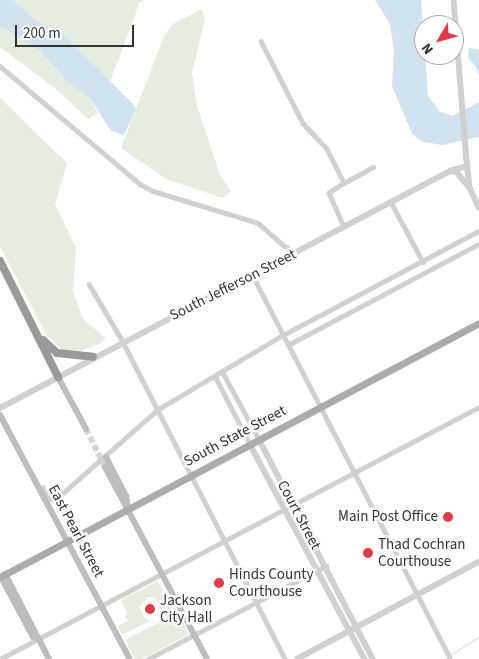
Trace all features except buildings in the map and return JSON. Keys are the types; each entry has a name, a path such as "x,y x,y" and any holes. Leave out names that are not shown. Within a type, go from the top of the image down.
{"highway":[{"path":"0,261 58,377"},
{"path":"35,330 57,353 93,357"}],"main road":[{"name":"South State Street","path":"2,576 479,323"},
{"path":"58,377 86,429"},
{"name":"East Pearl Street","path":"0,415 130,659"},
{"path":"106,457 128,500 128,508"},
{"path":"105,467 207,659"},
{"path":"2,576 44,659"},
{"path":"36,640 49,659"}],"street":[{"path":"454,0 470,188"},
{"path":"261,41 303,123 327,150 344,183"},
{"path":"0,66 140,184 153,191 258,223 283,245 296,252"},
{"name":"South Jefferson Street","path":"1,407 93,357 467,163"},
{"path":"344,226 329,193 373,167"},
{"path":"450,171 457,172 470,188 479,207"},
{"path":"391,202 423,262"},
{"path":"43,487 55,500 157,410 283,335 479,231"},
{"path":"288,345 479,244"},
{"path":"252,274 451,659"},
{"path":"89,284 123,342 285,659"},
{"name":"Court Street","path":"222,372 326,566 373,659"},
{"name":"Court Street","path":"214,376 365,659"},
{"path":"0,400 1,407"},
{"path":"0,659 224,541 283,507 293,504 479,407"},
{"path":"297,659 479,562"},
{"path":"148,659 326,566"}],"shaded area":[{"path":"12,0 145,0 140,2 110,82 66,37 40,23"},
{"path":"202,9 205,19 192,73 197,106 220,175 231,191 223,198 166,179 121,148 164,36 173,24"},
{"path":"0,26 40,51 62,76 90,98 98,113 88,119 56,89 0,47"},
{"path":"0,98 67,163 55,204 76,248 73,292 83,319 106,338 99,344 78,352 63,351 47,336 0,246"},
{"path":"158,581 172,608 158,616 162,611 155,598 149,597 139,607 146,620 151,620 122,635 118,626 128,621 125,616 128,614 121,600"},
{"path":"178,613 189,634 142,659 135,659 125,640"}],"water":[{"path":"0,0 12,0 40,23 66,37 132,103 136,109 124,135 111,131 90,98 67,81 40,51 0,26"},
{"path":"375,0 421,0 422,15 414,15 414,65 426,65 428,96 440,112 452,116 479,102 479,137 443,145 423,142 412,134 392,86 394,52 390,24"},
{"path":"469,48 479,50 479,77 476,67 468,58"}],"waterway":[{"path":"450,655 479,637"}],"tunnel":[{"path":"86,429 105,467"}],"place":[{"name":"Main Post Office","path":"448,517"},
{"name":"Thad Cochran Courthouse","path":"368,553"},
{"name":"Hinds County Courthouse","path":"219,583"},
{"name":"Jackson City Hall","path":"150,609"}]}
